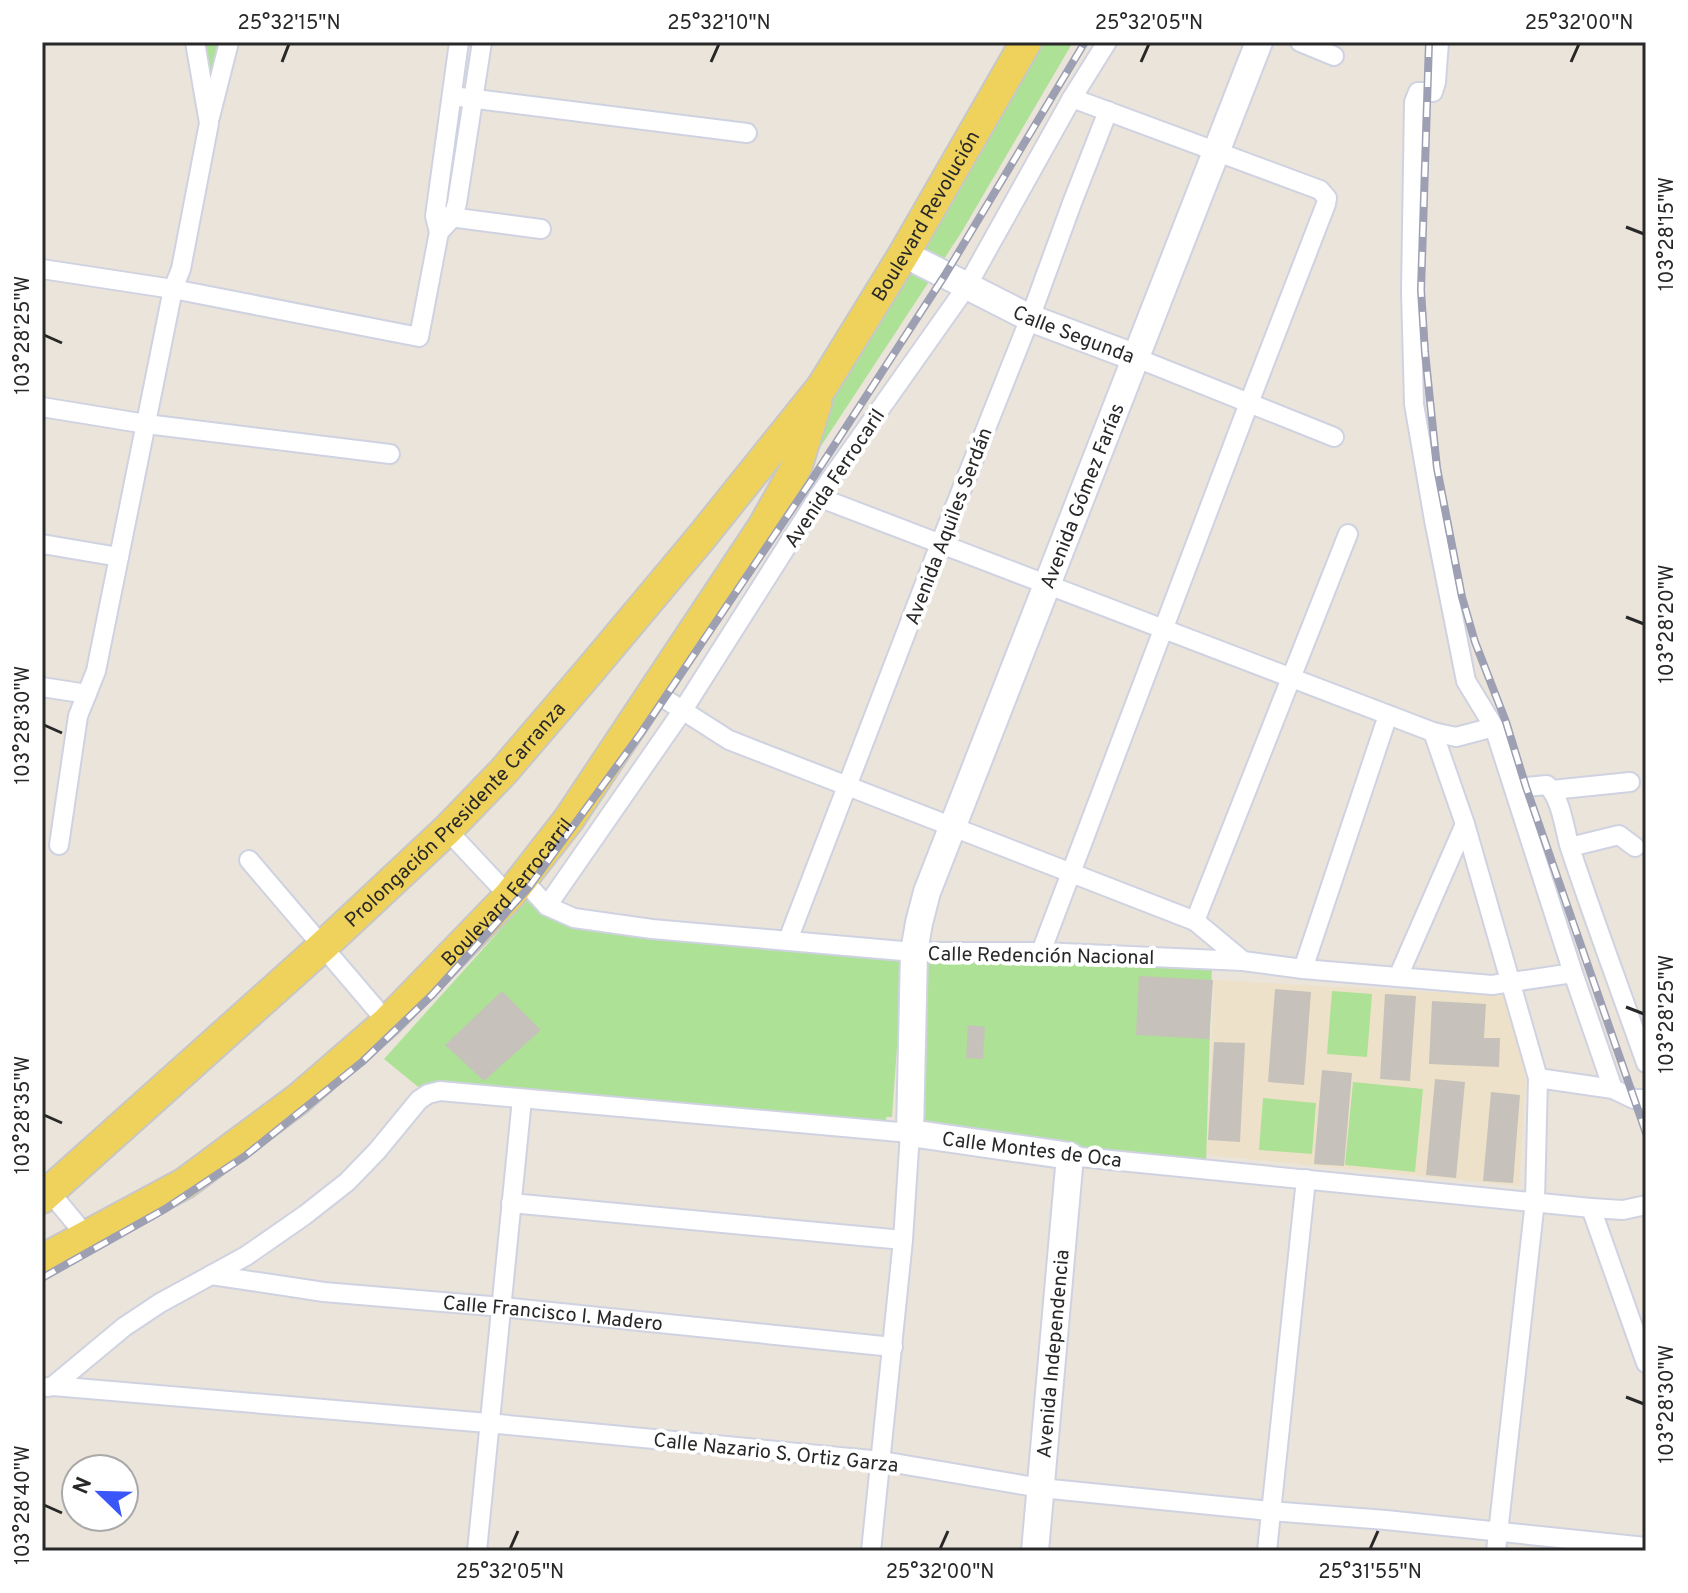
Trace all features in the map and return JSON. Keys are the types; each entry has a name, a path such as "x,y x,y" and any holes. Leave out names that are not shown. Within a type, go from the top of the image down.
{"main road":[{"name":"Boulevard Revolución","path":"822,387 904,254 1026,42"},
{"name":"Avenida Gómez Farías","path":"914,952 927,892 952,826 1259,42"},
{"name":"Calle Segunda","path":"904,254 1030,318 1134,357"},
{"name":"Boulevard Ferrocarril","path":"42,1260 185,1183 298,1099 387,1022 516,888 569,819 763,527 796,468 822,387"},
{"name":"Prolongación Presidente Carranza","path":"45,1191 322,947 447,830 503,772 592,668 822,387"},
{"path":"910,1133 914,952"},
{"name":"Calle Montes de Oca","path":"910,1133 1070,1156"},
{"name":"Avenida Independencia","path":"1035,1551 1070,1156"}],"street":[{"path":"195,42 209,123"},
{"path":"59,845 78,716 96,671 173,289 181,269 209,123 229,42"},
{"path":"42,269 173,289 419,337 442,222 459,42"},
{"path":"442,222 457,203 482,42"},
{"name":"Avenida Ferrocaril","path":"547,906 683,710 818,497 967,286 1072,98 1107,42"},
{"path":"1300,42 1334,56"},
{"path":"1439,42 1433,92 1418,92 1414,102 1411,291 1414,404 1466,681 1494,727 1613,1089"},
{"path":"452,96 747,133"},
{"path":"1041,952 1327,198 1320,190 1072,98"},
{"name":"Avenida Aquiles Serdán","path":"788,940 1108,111"},
{"path":"442,222 541,229"},
{"name":"Calle Segunda","path":"1134,357 1334,437"},
{"path":"42,407 146,424 390,454"},
{"path":"818,497 1433,732 1456,737 1494,727"},
{"path":"1195,921 1348,534"},
{"path":"42,544 119,557"},
{"path":"42,687 87,694"},
{"path":"654,692 729,740 1195,921 1243,961"},
{"path":"1303,969 1388,715"},
{"path":"1433,732 1465,824 1538,1078 1535,1201 1497,1542"},
{"path":"1552,790 1630,782"},
{"path":"1514,789 1547,785 1552,790 1646,1063"},
{"path":"42,820 61,823"},
{"path":"1398,977 1465,824"},
{"name":"Calle Redención Nacional","path":"447,830 516,888 547,906 574,918 612,924 914,952 1041,952 1243,961 1492,985 1573,973"},
{"path":"1570,847 1619,835 1635,847"},
{"path":"249,860 387,1022"},
{"path":"1538,1078 1613,1089 1634,1099 1646,1099"},
{"name":"Calle Montes de Oca","path":"211,1275 279,1234 347,1182 419,1100 440,1091 910,1133"},
{"path":"477,1551 522,1099"},
{"path":"871,1551 903,1240 910,1133"},
{"name":"Calle Montes de Oca","path":"1070,1156 1591,1208 1623,1210 1646,1205"},
{"path":"1267,1551 1306,1179"},
{"path":"45,1191 87,1237"},
{"path":"511,1203 903,1240"},
{"path":"1591,1208 1646,1363"},
{"path":"48,1388 124,1327 211,1275"},
{"name":"Calle Francisco I. Madero","path":"211,1275 324,1292 893,1347"},
{"name":"Calle Nazario S. Ortiz Garza","path":"48,1388 488,1423 882,1461 1041,1488 1386,1520 1497,1542 1646,1547"}],"shaded area":[{"path":"1214,980 1506,996 1526,1078 1519,1186 1207,1155"}],"green space":[{"path":"197,42 227,42 210,96"},
{"path":"1036,42 1073,42 961,233 819,449 828,393"},
{"path":"528,899 561,921 904,949 892,1117 886,1117 887,1126 422,1090 384,1059"},
{"path":"918,955 1212,964 1206,1165 914,1130"},
{"path":"1332,991 1372,994 1367,1057 1327,1054"},
{"path":"1353,1082 1423,1089 1415,1172 1345,1165"},
{"path":"1263,1098 1316,1103 1312,1154 1259,1150"}],"building":[{"path":"1139,976 1213,980 1209,1039 1136,1035"},
{"path":"1275,989 1311,992 1304,1085 1268,1082"},
{"path":"502,991 541,1030 484,1081 445,1045"},
{"path":"1385,994 1416,996 1410,1081 1380,1079"},
{"path":"1432,1001 1486,1004 1484,1038 1500,1038 1499,1067 1429,1064"},
{"path":"968,1025 985,1027 983,1059 966,1058"},
{"path":"1214,1042 1245,1043 1240,1142 1208,1140"},
{"path":"1322,1070 1352,1073 1344,1166 1314,1164"},
{"path":"1435,1079 1465,1082 1456,1178 1426,1175"},
{"path":"1491,1092 1520,1095 1513,1183 1483,1181"}],"railway":[{"path":"42,1278 165,1209 245,1156 362,1062 432,995 529,887 641,733 813,478 945,275 1085,42"},
{"path":"1429,42 1421,290 1437,468 1462,597 1646,1133"}]}
